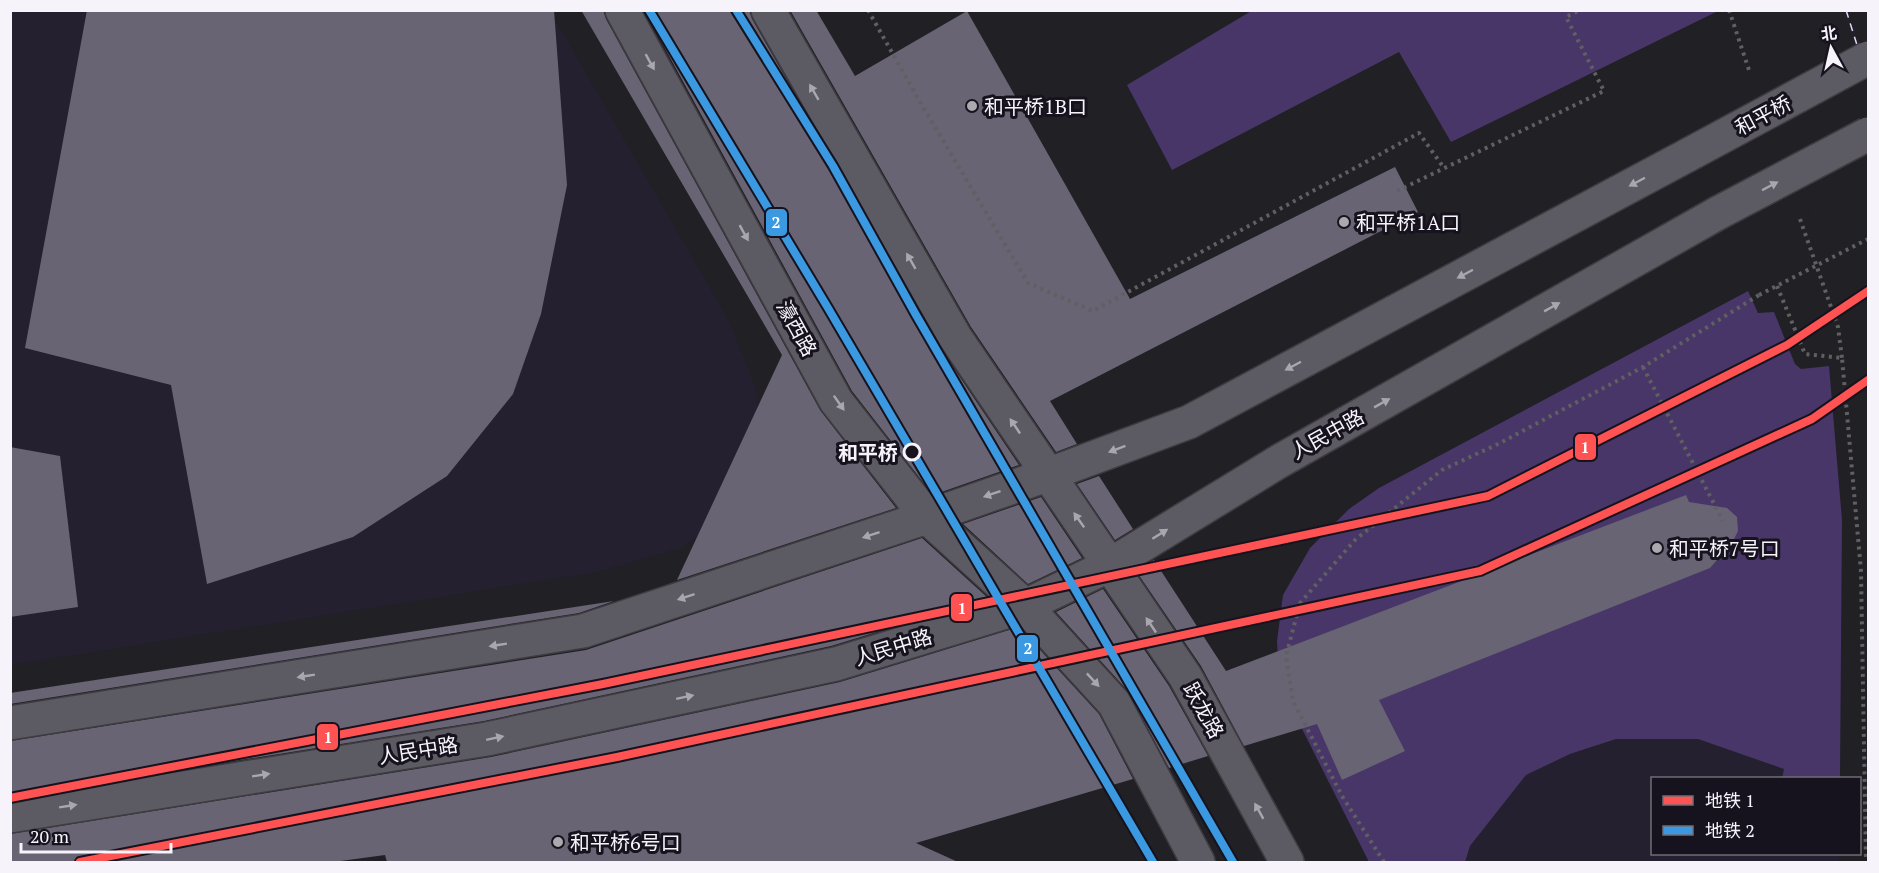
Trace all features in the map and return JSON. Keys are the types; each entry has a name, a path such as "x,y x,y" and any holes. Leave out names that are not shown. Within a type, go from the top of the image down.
{"main road":[{"name":"濠西路","path":"622,10 837,401 927,517 1025,606"},
{"path":"768,10 955,337 1110,565"},
{"name":"和平桥","path":"1047,475 1189,422 1869,58"},
{"name":"人民中路","path":"10,816 487,739 836,664 1025,606 1110,565 1278,462 1718,213 1869,134"},
{"path":"10,723 583,631 1047,475"},
{"name":"跃龙路","path":"1110,565 1185,676 1287,862"},
{"path":"1025,606 1114,703 1198,862"}],"path":[{"path":"868,10 1028,283 1093,311 1419,133 1444,168"},
{"path":"1397,191 1604,92 1566,17 1580,10"},
{"path":"1384,862 1342,796 1293,701 1286,656 1300,603 1355,540 1442,470 1498,444 1643,367 1759,296 1869,240"},
{"path":"1777,286 1805,354 1842,358 1861,571 1866,862"},
{"path":"1643,367 1723,521"}],"shaded area":[{"path":"1253,10 1718,11 1451,142 1399,52 1172,170 1127,85"},
{"path":"11,11 550,11 729,321 756,389 759,431 710,528 681,548 597,572 11,665"},
{"path":"1748,291 1758,313 1774,312 1795,364 1801,369 1829,366 1842,520 1840,777 1782,777 1784,769 1698,739 1616,739 1570,754 1526,775 1470,846 1465,862 1369,862 1279,682 1277,641 1283,595 1310,548 1349,509 1379,488"},
{"path":"1616,739 1698,739 1785,769 1782,777 1651,777 1651,855 1839,855 1839,862 1465,862 1470,846 1526,775 1570,754"}],"pier":[{"path":"1736,10 1868,11 1868,249 1830,268"}],"building":[{"path":"87,10 554,10 567,185 541,314 513,394 447,476 353,537 207,584 171,385 25,348"},
{"path":"581,10 603,10 820,410 896,508 677,580 782,355"},
{"path":"644,10 749,10 752,19 939,346 1019,465 933,495 852,391"},
{"path":"790,10 816,10 855,76 967,11 1130,299 1395,167 1418,212 1050,401 1077,444 1056,452 971,327"},
{"path":"10,447 60,456 78,607 10,617"},
{"path":"1099,476 1133,529 1115,540 1077,484"},
{"path":"1686,495 1689,502 1727,508 1737,517 1738,531 1732,543 1710,568 1379,700 1405,751 1342,780 1317,724 1244,746 1201,666 1136,571 1154,560 1226,671"},
{"path":"1041,497 1082,558 1028,584 963,524"},
{"path":"922,538 988,598 831,646 484,721 10,797 10,741 586,650"},
{"path":"1103,589 1169,686 1208,756 1169,768 1128,691 1056,612"},
{"path":"614,601 579,613 10,704 10,693"},
{"path":"1019,627 1099,714 1133,779 916,843 958,862 387,862 385,855 333,862 10,862 10,834 491,757 840,682"}],"ferry route":[{"path":"1846,10 1857,45"}],"metro line":[{"name":"2","path":"649,10 828,308 1153,862"},
{"name":"2","path":"736,10 833,166 916,315 1233,862"},
{"name":"1","path":"10,798 603,684 1488,496 1787,345 1868,291"},
{"name":"1","path":"80,862 617,757 1480,571 1812,419 1868,380"}],"place":[{"name":"和平桥1B口","path":"972,106"},
{"name":"和平桥1A口","path":"1344,222"},
{"name":"和平桥","path":"912,452"},
{"name":"和平桥7号口","path":"1657,548"},
{"name":"和平桥6号口","path":"558,842"}]}
